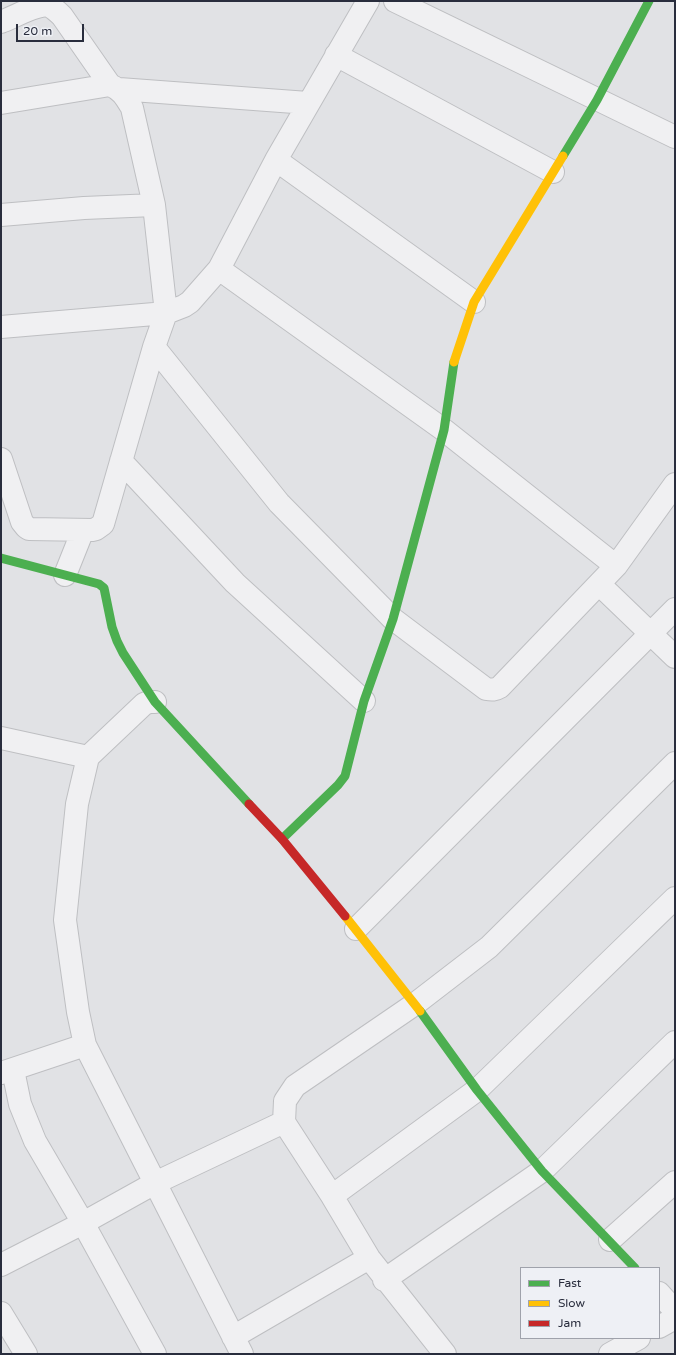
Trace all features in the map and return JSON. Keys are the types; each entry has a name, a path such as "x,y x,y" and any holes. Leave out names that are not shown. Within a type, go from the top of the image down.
{"street":[{"path":"1,327 166,313 190,302 219,269 276,160 368,1"},
{"path":"395,1 675,137"},
{"path":"282,839 338,785 345,776 364,701 393,619 444,430 454,360 474,302 597,100 649,1"},
{"path":"1,22 40,6 48,6 54,9 62,16 115,87 126,97 132,108 154,205 166,313 154,347 103,524 96,529 83,530 29,529 22,522 1,459"},
{"path":"336,55 553,172"},
{"path":"1,103 115,87 308,103"},
{"path":"276,160 474,302"},
{"path":"1,215 84,208 154,205"},
{"path":"219,269 444,430 616,566"},
{"path":"154,347 279,503 393,619 486,689 495,690 500,687 616,566 675,484"},
{"path":"121,462 234,583 364,701"},
{"path":"65,575 83,530"},
{"path":"1,558 99,584 104,588 112,627 117,641 155,702 282,839 415,1004 477,1090 542,1171 635,1267"},
{"path":"599,584 675,657"},
{"path":"356,929 675,609"},
{"path":"155,702 144,704 88,757 77,804 65,920 78,1012 85,1045 237,1346 369,1258"},
{"path":"1,738 88,757"},
{"path":"445,1354 384,1280 369,1258 332,1196 284,1122 285,1101 295,1086 415,1004 489,947 675,762"},
{"path":"332,1196 477,1090 675,898"},
{"path":"384,1280 542,1171 675,1042"},
{"path":"85,1045 7,1072 30,1129 155,1354"},
{"path":"1,1264 155,1183 284,1122"},
{"path":"610,1240 675,1182"},
{"path":"660,1294 675,1311"},
{"path":"1,1313 26,1354"},
{"path":"660,1326 675,1318"},
{"path":"610,1354 637,1339"}],"traffic: fast":[{"path":"563,156 597,100 649,1"},
{"path":"282,839 338,785 345,776 364,701 393,619 444,430 454,362"},
{"path":"1,558 99,584 104,588 112,627 117,641 123,653 155,702 249,804"},
{"path":"420,1011 477,1090 542,1171 634,1267"}],"traffic: slow":[{"path":"454,362 474,302 563,156"},
{"path":"345,916 420,1011"}],"traffic: jam":[{"path":"249,804 282,839 345,916"}]}
